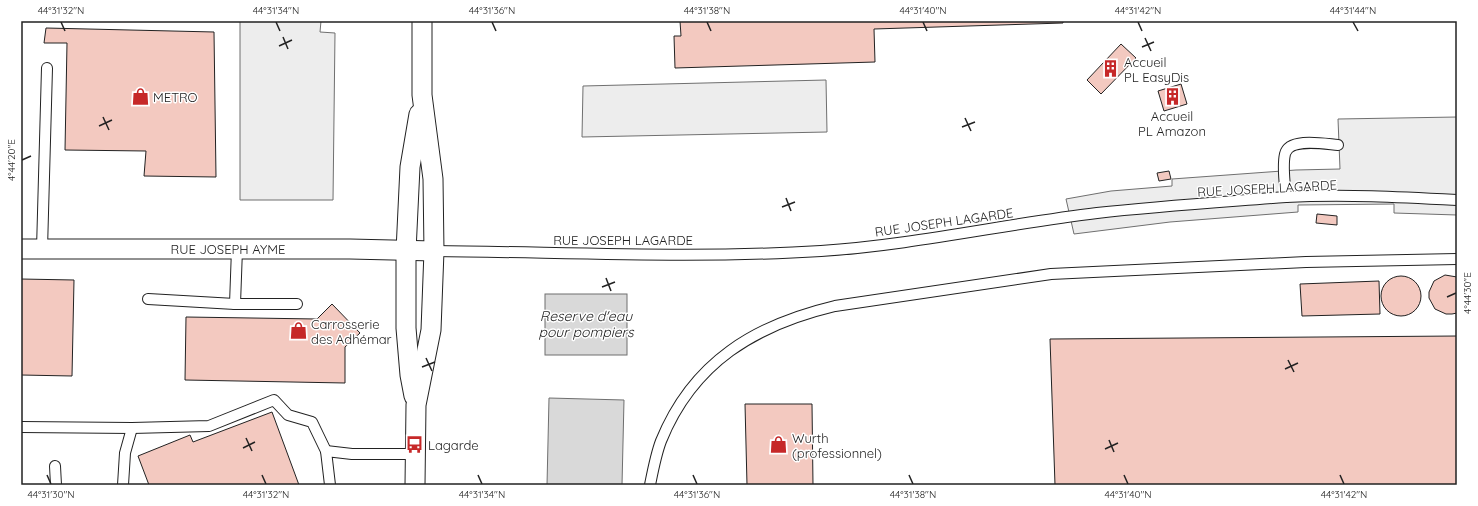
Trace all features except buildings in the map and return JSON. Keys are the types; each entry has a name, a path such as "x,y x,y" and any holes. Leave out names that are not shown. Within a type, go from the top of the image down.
{"street":[{"path":"416,405 410,375 406,328 433,179 422,95 422,21"},
{"path":"416,485 416,405 431,330 420,315 420,251 410,167 422,95"},
{"name":"RUE JOSEPH AYME","path":"21,249 350,249 420,251"}],"lane":[{"path":"42,249 47,68"},
{"path":"1286,197 1285,153 1290,146 1299,143 1338,145"},
{"name":"RUE JOSEPH LAGARDE","path":"420,251 584,254 762,254 823,251 886,244 1098,213 1286,197 1391,196 1457,200"},
{"path":"235,304 237,249"},
{"path":"650,485 661,441 679,406 695,383 715,361 739,344 769,328 807,313 835,306 1051,274 1306,262 1457,259"},
{"path":"148,299 235,304 297,304"},
{"path":"21,427 132,428 209,426 274,400 288,415 312,422 326,451 330,485"},
{"path":"123,485 125,454 132,428"},
{"path":"326,451 352,454 415,454"},
{"path":"55,466 56,485"}],"shaded area":[{"path":"240,21 321,21 320,32 335,33 333,200 240,200"},
{"path":"826,80 827,132 582,137 583,86"},
{"path":"1457,117 1457,215 1394,213 1394,204 1298,205 1298,212 1170,222 1074,234 1066,199 1111,191 1172,186 1172,179 1296,170 1340,169 1338,119"}],"water":[{"name":"Reserve d'eau pour pompiers","path":"545,294 627,294 627,355 545,355"},
{"path":"549,398 624,400 622,485 547,485"}],"place":[{"name":"Accueil PL EasyDis","path":"1111,69"},
{"name":"METRO","path":"140,97"},
{"name":"Accueil PL Amazon","path":"1172,97"},
{"name":"Carrosserie des Adhémar","path":"298,331"},
{"name":"Lagarde","path":"415,445"},
{"name":"Wurth (professionnel)","path":"779,445"}]}
